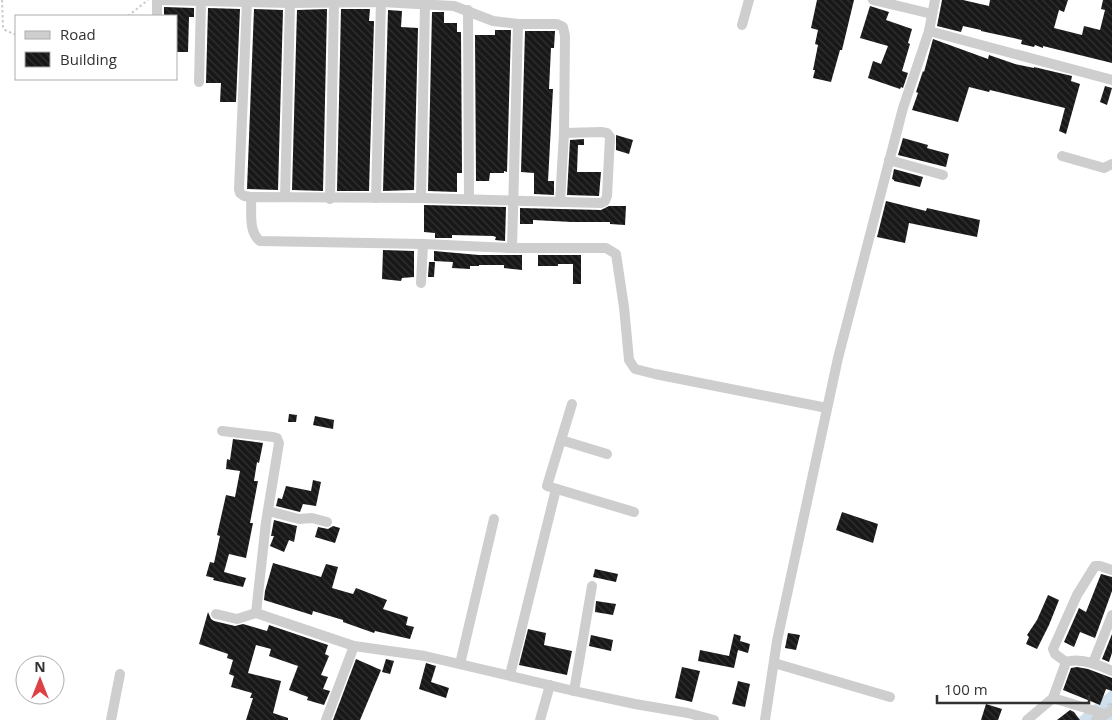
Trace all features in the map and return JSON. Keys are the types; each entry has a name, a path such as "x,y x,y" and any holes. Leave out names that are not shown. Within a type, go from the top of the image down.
{"street":[{"path":"157,15 158,0 290,3 381,1 454,6 493,21 518,24 557,24 563,27 565,36 564,134 560,202"},
{"path":"742,25 749,0"},
{"path":"873,0 932,14"},
{"path":"765,720 774,663 838,358 902,108 929,31 935,0"},
{"path":"199,82 201,1"},
{"path":"376,198 381,1"},
{"path":"247,2 239,189 240,193 244,196 601,203 605,201 607,196 610,137 607,133 601,132 564,134"},
{"path":"285,197 290,3"},
{"path":"330,198 334,3"},
{"path":"421,198 425,4"},
{"path":"468,10 469,199"},
{"path":"512,248 518,24"},
{"path":"929,31 1112,80"},
{"path":"1062,156 1104,168 1112,164"},
{"path":"889,160 942,174"},
{"path":"251,197 252,231 254,237 260,241 423,244 512,248 606,248 616,254 629,360 635,369 827,408"},
{"path":"421,283 423,244"},
{"path":"572,404 547,486 634,512"},
{"path":"222,430 277,438 279,443 268,512 256,613"},
{"path":"561,440 607,454"},
{"path":"510,675 556,489"},
{"path":"268,512 299,519 312,518 327,522"},
{"path":"460,664 494,519"},
{"path":"1066,662 1055,654 1053,649 1077,595 1095,566 1112,570"},
{"path":"574,691 592,586"},
{"path":"216,614 237,619 256,613 354,646 425,656 687,717 714,720"},
{"path":"1093,663 1112,615"},
{"path":"326,720 354,646"},
{"path":"1066,662 1070,660 1093,663 1112,671"},
{"path":"1027,720 1053,698 1066,662"},
{"path":"774,663 890,697"},
{"path":"111,720 120,674"},
{"path":"540,720 550,685"},
{"path":"1053,698 1109,712"},
{"path":"1096,720 1109,712"}],"path":[{"path":"2,0 3,27 15,35"},
{"path":"129,15 148,0"}],"water":[{"path":"1112,689 1112,720 1076,720"}],"building":[{"path":"817,0 854,0 842,50 840,50 831,82 813,78 818,45 815,44 818,30 811,28"},
{"path":"942,0 963,0 989,6 990,0 1068,0 1064,12 1059,10 1054,28 1082,35 1084,26 1100,30 1105,10 1101,9 1103,0 1112,0 1112,63 1043,46 1043,48 1035,45 1034,47 1021,44 1022,40 963,26 961,32 937,26"},
{"path":"870,6 889,12 886,20 912,29 908,43 910,44 902,71 908,73 903,88 901,87 900,89 868,78 873,61 881,64 888,46 860,38"},
{"path":"164,7 194,8 194,17 189,17 188,52 178,52 178,15 164,15"},
{"path":"208,8 240,9 236,102 220,102 221,83 206,83"},
{"path":"254,9 283,10 278,190 247,189"},
{"path":"327,9 323,191 292,190 297,10"},
{"path":"341,9 370,9 369,21 374,21 369,191 337,191"},
{"path":"388,10 402,11 401,27 418,28 414,190 383,191"},
{"path":"432,12 444,12 444,23 457,23 457,32 461,32 462,173 457,173 457,192 428,191"},
{"path":"495,30 511,30 507,172 490,173 489,181 476,181 475,35 495,35"},
{"path":"525,31 555,31 554,48 551,48 549,89 553,89 548,181 554,181 554,195 534,194 534,173 521,172"},
{"path":"933,39 988,59 989,55 1015,64 1072,76 1071,81 1080,84 1066,134 1059,131 1065,108 990,90 989,92 969,87 958,122 912,110"},
{"path":"1105,86 1112,88 1107,105 1100,102"},
{"path":"616,135 633,140 629,154 616,150"},
{"path":"903,138 928,145 927,148 949,154 946,167 898,155"},
{"path":"584,139 584,145 578,145 577,172 601,172 599,196 567,195 570,140"},
{"path":"894,169 923,177 920,187 894,181 892,179"},
{"path":"886,201 926,211 927,208 980,220 977,237 909,223 905,243 877,237"},
{"path":"424,205 506,207 505,241 495,240 496,237 493,236 452,235 452,238 435,238 435,233 424,232"},
{"path":"609,206 626,206 625,225 610,224 610,222 533,220 533,224 520,224 520,208 601,210"},
{"path":"383,250 414,251 414,277 402,278 401,281 382,279"},
{"path":"434,251 479,255 522,255 522,270 504,268 504,265 470,266 470,269 452,268 453,262 434,261"},
{"path":"538,255 581,255 581,284 573,284 573,264 538,266"},
{"path":"429,262 435,262 434,277 428,277"},
{"path":"289,414 297,415 296,422 288,422"},
{"path":"315,416 334,420 333,429 313,425"},
{"path":"233,439 263,443 254,481 258,481 250,523 253,523 246,558 229,554 224,572 246,578 243,587 213,580 214,578 206,576 210,562 214,563 220,536 217,535 226,495 235,497 240,471 226,469 227,459 230,460"},
{"path":"313,480 321,482 316,506 303,504 300,512 276,506 278,498 282,499 286,486 311,491"},
{"path":"842,512 878,524 873,543 836,530"},
{"path":"274,520 297,526 294,542 289,540 284,552 270,546 274,536 271,536"},
{"path":"333,526 340,528 335,543 315,537 318,527 328,529"},
{"path":"273,563 321,577 326,564 338,567 332,588 353,594 356,588 387,600 383,609 408,617 406,625 414,627 410,639 375,631 374,633 343,622 343,620 313,611 312,615 264,600"},
{"path":"595,569 618,574 616,582 593,577"},
{"path":"1101,574 1112,577 1112,591 1095,638 1080,632 1074,647 1064,642 1079,608 1086,612"},
{"path":"1048,595 1059,600 1037,649 1026,644 1029,637 1027,635 1037,620"},
{"path":"596,601 616,604 613,615 595,612"},
{"path":"208,612 214,621 235,626 243,624 267,631 269,625 328,645 325,654 329,656 321,675 328,677 323,689 330,691 324,705 307,700 308,697 289,690 298,666 269,656 271,649 256,645 248,673 281,681 273,713 288,718 288,720 246,720 253,698 250,698 252,693 231,687 234,676 229,674 233,660 227,658 228,654 199,644"},
{"path":"528,629 546,633 544,645 572,651 567,675 519,665"},
{"path":"788,633 800,635 796,650 785,648"},
{"path":"734,634 741,636 740,641 750,644 748,653 738,650 734,668 698,661 700,650 729,656"},
{"path":"1112,634 1112,653 1109,662 1102,659"},
{"path":"591,635 613,640 611,651 589,646"},
{"path":"356,659 381,670 360,720 333,720"},
{"path":"386,659 394,661 390,674 382,672"},
{"path":"426,663 436,666 431,682 449,688 446,698 419,689"},
{"path":"682,667 700,671 692,702 675,698"},
{"path":"1077,667 1112,678 1112,691 1106,689 1100,705 1063,690 1071,668"},
{"path":"738,681 750,684 745,707 732,704"},
{"path":"986,704 1002,709 998,720 981,720"},
{"path":"1070,710 1080,720 1057,720"}]}
